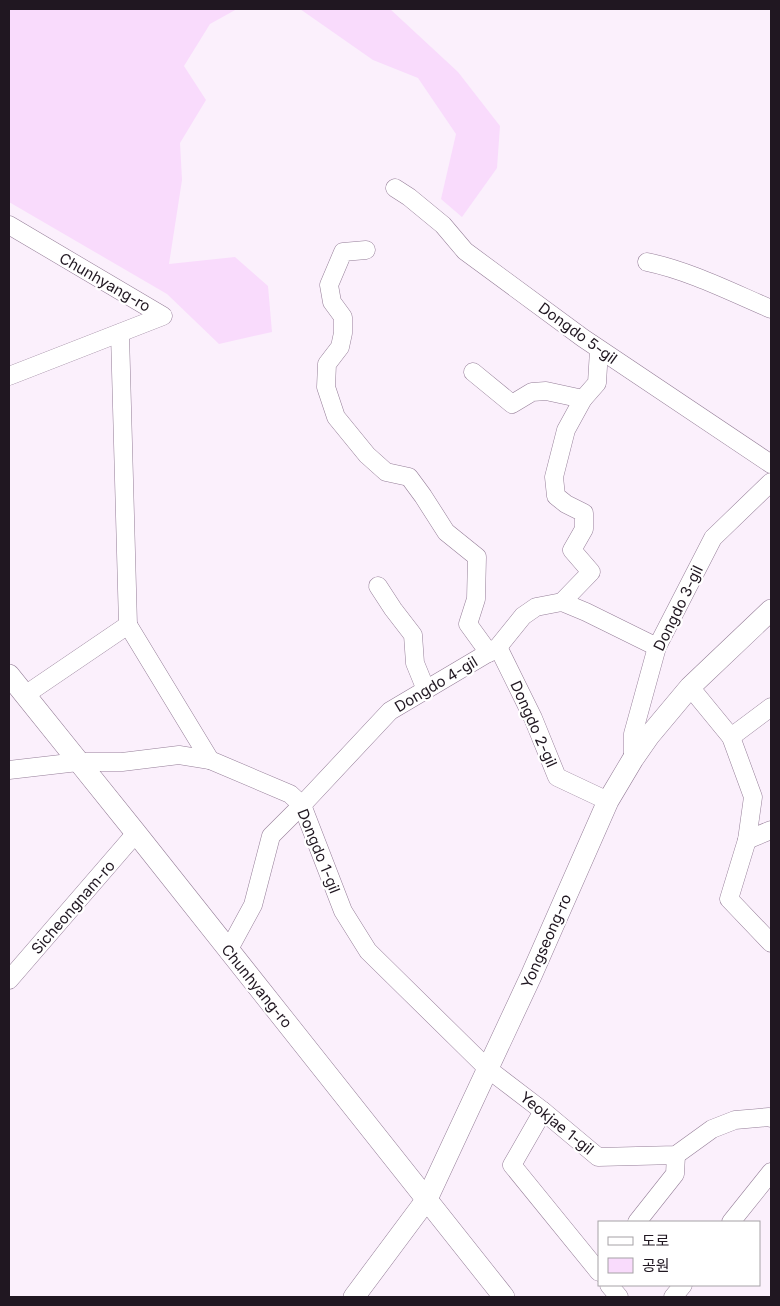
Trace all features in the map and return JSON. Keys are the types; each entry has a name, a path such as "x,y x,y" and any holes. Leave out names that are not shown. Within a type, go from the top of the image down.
{"street":[{"name":"Dongdo 5-gil","path":"395,188 409,196 443,225 465,251 599,350 771,464"},
{"name":"Chunhyang-ro","path":"9,225 163,316 9,376"},
{"name":"Dongdo 2-gil","path":"366,250 343,252 329,285 332,302 343,317 343,333 340,347 327,364 326,387 336,417 367,455 386,472 408,478 423,496 446,532 477,557 476,600 468,624 494,650 534,718 557,777 608,801"},
{"path":"648,262 697,278 771,309"},
{"path":"120,334 128,626 210,760"},
{"path":"599,350 597,383 583,399 566,430 554,477 556,496 566,504 584,513 584,529 572,550 591,572 562,602 657,647"},
{"path":"474,372 512,404 532,392 546,391 583,399"},
{"name":"Dongdo 3-gil","path":"633,759 632,734 657,647 713,538 771,482"},
{"path":"378,586 413,635 415,663 426,690"},
{"name":"Dongdo 4-gil","path":"228,951 253,905 270,836 302,806 390,711 494,650 523,616 536,607 562,602"},
{"name":"Yongseong-ro","path":"354,1297 427,1198 531,976 608,801 633,759 649,736 690,687 771,610"},
{"path":"25,695 128,626"},
{"name":"Chunhyang-ro","path":"9,675 504,1297"},
{"path":"690,687 731,737 753,797 747,840 730,899 771,943"},
{"path":"731,737 771,707"},
{"name":"Dongdo 1-gil","path":"9,770 78,762 122,762 179,754 210,760 290,794 302,806 343,910 368,951 488,1069"},
{"path":"747,840 771,830"},
{"name":"Sicheongnam-ro","path":"9,980 136,833"},
{"name":"Yeokjae 1-gil","path":"488,1069 543,1111 598,1157 676,1155"},
{"path":"543,1111 512,1164 598,1271"},
{"path":"638,1221 675,1174 676,1155 712,1129 735,1120 769,1116 771,1118"},
{"path":"732,1221 771,1172"},
{"path":"610,1286 620,1297"},
{"path":"673,1297 682,1286"}],"green space":[{"path":"9,9 237,9 210,24 184,66 206,100 180,143 182,180 169,264 235,257 268,286 272,332 219,344 167,294 9,202"},
{"path":"300,9 390,9 458,72 500,126 497,168 462,217 441,199 456,134 418,78 373,60"}]}
